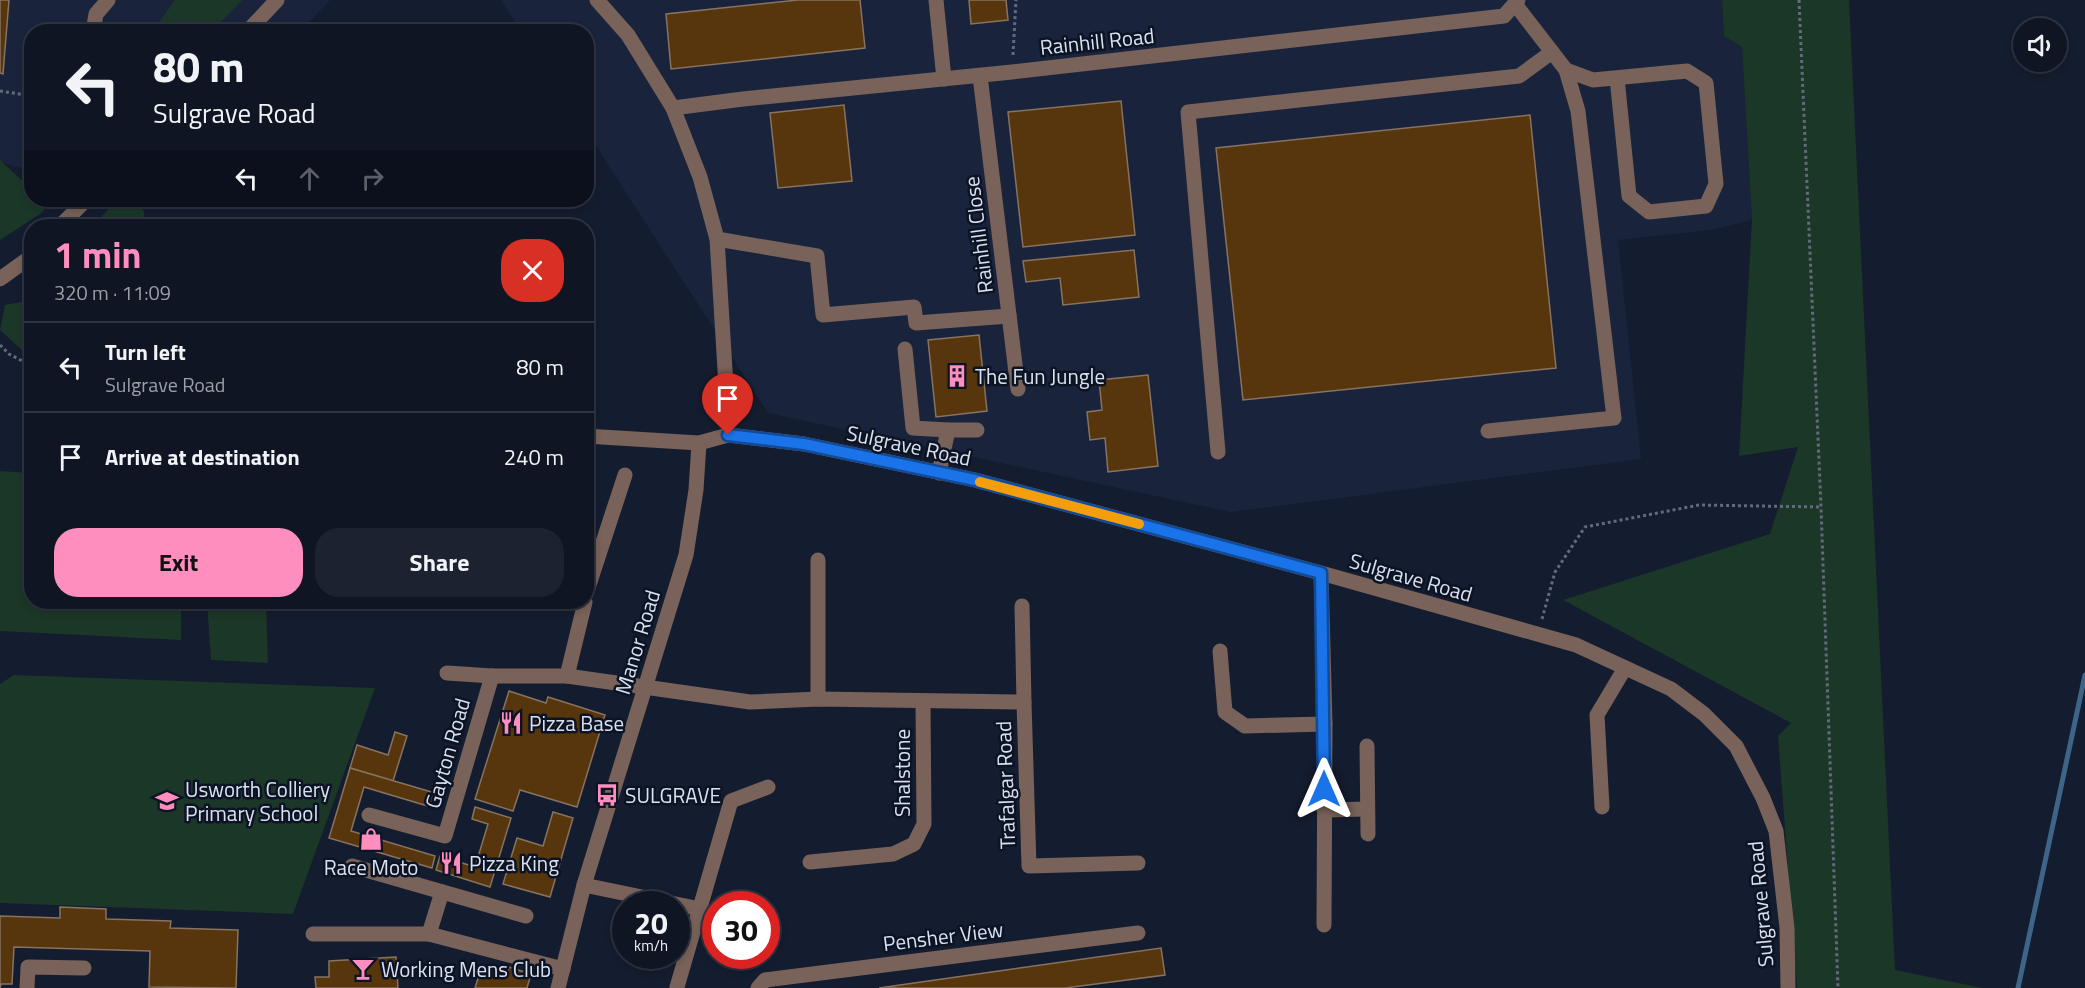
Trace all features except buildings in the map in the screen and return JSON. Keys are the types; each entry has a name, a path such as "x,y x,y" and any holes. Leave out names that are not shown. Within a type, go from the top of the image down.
{"street":[{"path":"94,24 96,14 108,0"},
{"path":"254,24 277,0"},
{"path":"597,0 628,35 674,108 700,177 717,239 726,386"},
{"path":"936,0 944,79"},
{"path":"1488,431 1614,418 1578,111 1566,70 1516,2"},
{"name":"Rainhill Road","path":"674,108 980,76 1504,16 1516,2"},
{"path":"1218,452 1188,112 1519,76 1552,52"},
{"path":"1566,70 1593,80 1687,71 1706,83 1716,184 1706,206 1649,212 1629,196 1617,78"},
{"name":"Rainhill Close","path":"980,76 1018,389"},
{"path":"67,219 79,207"},
{"path":"717,239 817,256 823,315 914,308 916,323 1009,316"},
{"path":"0,279 24,263"},
{"path":"906,350 913,428 977,430"},
{"path":"939,473 948,430"},
{"name":"Sulgrave Road","path":"594,436 699,442 728,435 804,444 986,483 1321,573 1576,645 1671,689 1704,714 1736,746 1776,831 1787,928 1788,988"},
{"name":"Manor Road","path":"558,988 584,885 686,555 696,490 699,442"},
{"path":"594,561 625,475"},
{"path":"818,699 819,560"},
{"name":"Sulgrave Road","path":"1321,573 1325,724 1324,925"},
{"name":"Trafalgar Road","path":"1022,606 1029,866 1138,863"},
{"path":"567,676 583,609"},
{"path":"1220,651 1225,712 1238,722 1245,726 1325,724"},
{"path":"1602,807 1597,715 1624,668"},
{"name":"Gayton Road","path":"447,673 492,676 567,676 645,687"},
{"name":"Gayton Road","path":"369,815 445,836 492,676"},
{"name":"Trafalgar Road","path":"645,687 750,702 818,699 1024,702"},
{"name":"Shalstone","path":"810,862 893,854 914,844 924,824 923,702"},
{"path":"1366,746 1368,834"},
{"path":"676,987 731,801 768,787"},
{"path":"1324,810 1367,809"},
{"path":"352,866 526,916"},
{"path":"584,885 700,909"},
{"path":"429,934 442,892"},
{"name":"Pensher View","path":"758,988 765,980 1138,933"},
{"path":"313,934 429,934 563,969"},
{"path":"27,988 28,967 84,968"}],"path":[{"path":"1012,72 1016,0"},
{"path":"1799,0 1821,507 1838,988"},
{"path":"0,91 24,95"},
{"path":"0,345 9,354 24,362"},
{"path":"726,386 728,435"},
{"path":"1538,634 1555,572 1585,527 1699,506 1821,507"}],"shaded area":[{"path":"0,0 330,0 308,24 24,24 24,169 0,162"},
{"path":"501,0 1722,0 1724,36 1742,46 1752,220 1711,230 1618,240 1641,459 1231,512 768,413 594,143 594,24 516,24"}],"green space":[{"path":"175,0 242,0 219,24 158,24"},
{"path":"1722,0 1849,0 1895,970 1983,988 1797,988 1778,736 1791,723 1563,600 1770,534 1798,447 1739,456 1752,220 1742,47 1724,36"},
{"path":"0,160 24,182 24,207 47,207 32,219 24,219 24,224 0,240"},
{"path":"111,207 141,207 144,212 144,219 99,219"},
{"path":"24,301 24,352 0,330 5,305"},
{"path":"0,471 24,473 24,609 181,609 181,640 0,631"},
{"path":"207,609 266,609 268,663 211,660"},
{"name":"Usworth Colliery Primary School","path":"14,675 375,688 293,914 0,903 0,684"}],"waterway":[{"path":"2018,988 2085,675"}],"slow traffic":[{"path":"980,482 1139,524"}],"place":[{"name":"The Fun Jungle","path":"957,376"},
{"name":"Pizza Base","path":"511,723"},
{"name":"SULGRAVE","path":"607,795"},
{"name":"Usworth Colliery Primary School","path":"167,801"},
{"name":"Race Moto","path":"371,839"},
{"name":"Pizza King","path":"451,863"},
{"name":"Working Mens Club","path":"363,969"}],"route":[{"path":"728,435 804,444 975,480 1321,573 1325,724 1324,789"}]}
